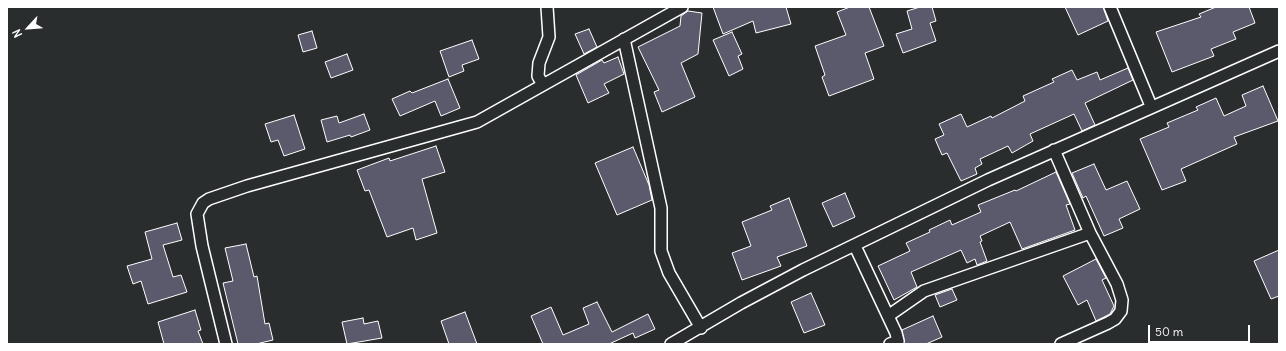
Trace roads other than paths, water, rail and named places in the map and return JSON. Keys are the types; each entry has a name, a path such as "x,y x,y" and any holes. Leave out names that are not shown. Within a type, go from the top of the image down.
{"street":[{"path":"542,85 538,76 539,63 549,37 547,7"},
{"path":"226,344 202,246 197,214 203,203 209,199 247,186 477,122 682,7"},
{"path":"1110,7 1152,106"},
{"path":"624,39 660,208 661,251 669,273 701,328"},
{"path":"671,344 701,328 741,303 855,246 881,231 1054,150 1279,51"},
{"path":"1054,150 1090,233 1117,284 1122,300 1121,311 1108,324 1061,344"},
{"path":"888,316 924,291 1090,233"},
{"path":"855,246 898,340 890,344"}]}
